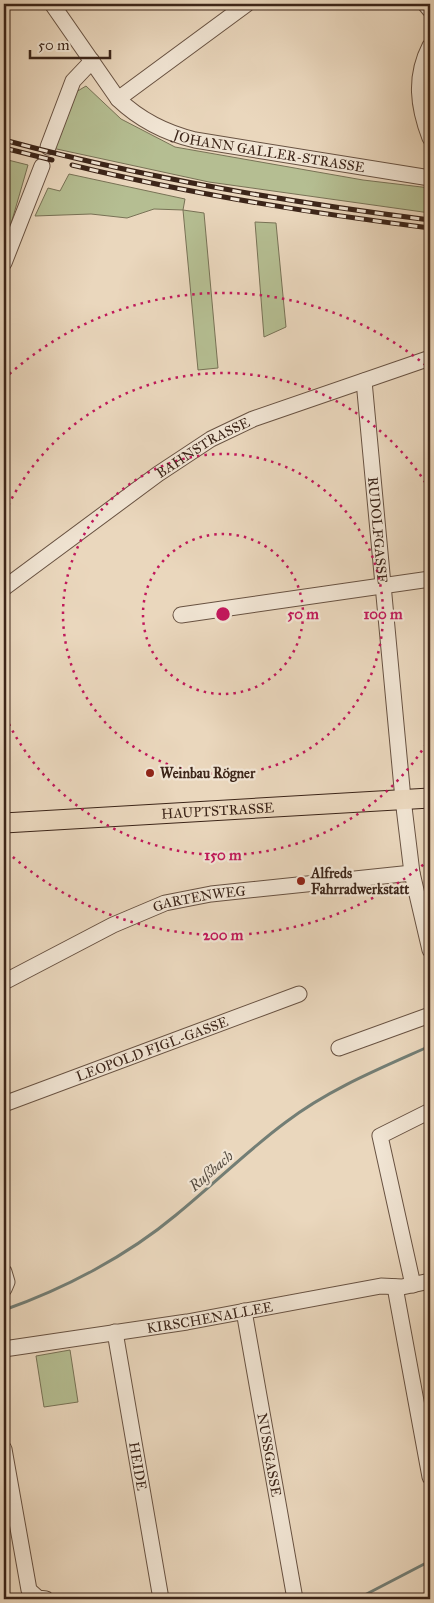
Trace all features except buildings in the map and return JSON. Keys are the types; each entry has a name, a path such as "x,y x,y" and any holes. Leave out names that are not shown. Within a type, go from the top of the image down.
{"main road":[{"name":"HAUPTSTRASSE","path":"4,823 430,798"}],"street":[{"name":"JOHANN GALLER-STRASSE","path":"52,4 118,99 144,120 183,137 430,178"},
{"path":"118,99 247,4"},
{"path":"425,4 430,10"},
{"path":"430,46 423,64 419,90 423,120 430,138"},
{"path":"48,146 73,81 92,61"},
{"path":"4,263 42,166"},
{"name":"BAHNSTRASSE","path":"4,588 194,448 253,419 430,358"},
{"name":"RUDOLFGASSE","path":"364,381 403,799 412,872 430,950"},
{"path":"181,615 430,579"},
{"name":"GARTENWEG","path":"4,982 113,925 165,903 211,894 412,872"},
{"name":"LEOPOLD FIGL-GASSE","path":"4,1104 300,994"},
{"path":"339,1048 430,1015"},
{"path":"413,1284 380,1136 430,1111"},
{"path":"4,1272 7,1282 4,1288"},
{"name":"KIRSCHENALLEE","path":"4,1349 244,1311 381,1286 395,1287 430,1281"},
{"path":"395,1287 430,1477"},
{"name":"NUSSGASSE","path":"244,1311 295,1599"},
{"name":"HEIDE","path":"115,1332 161,1599"},
{"path":"4,1449 29,1590 38,1598 46,1599"}],"green space":[{"path":"86,86 121,119 175,147 363,180 430,188 430,213 209,182 52,148 76,92"},
{"path":"4,159 28,165 4,248"},
{"path":"69,174 185,199 183,210 154,209 127,218 91,214 35,216 48,188 60,191"},
{"path":"183,210 204,213 218,368 198,370"},
{"path":"255,222 276,223 286,327 264,337"},
{"path":"70,1350 78,1402 44,1407 36,1356"}],"waterway":[{"name":"Rußbach","path":"4,1310 72,1282 116,1258 176,1215 258,1144 303,1110 338,1089 430,1046"},
{"path":"357,1599 430,1561"}],"railway":[{"path":"4,140 109,166 216,188 430,220"},
{"path":"4,148 52,160"},
{"path":"72,165 250,202 430,228"}],"place":[{"name":"Weinbau Rögner","path":"150,773"},
{"name":"Alfreds Fahrradwerkstatt","path":"301,881"}]}
